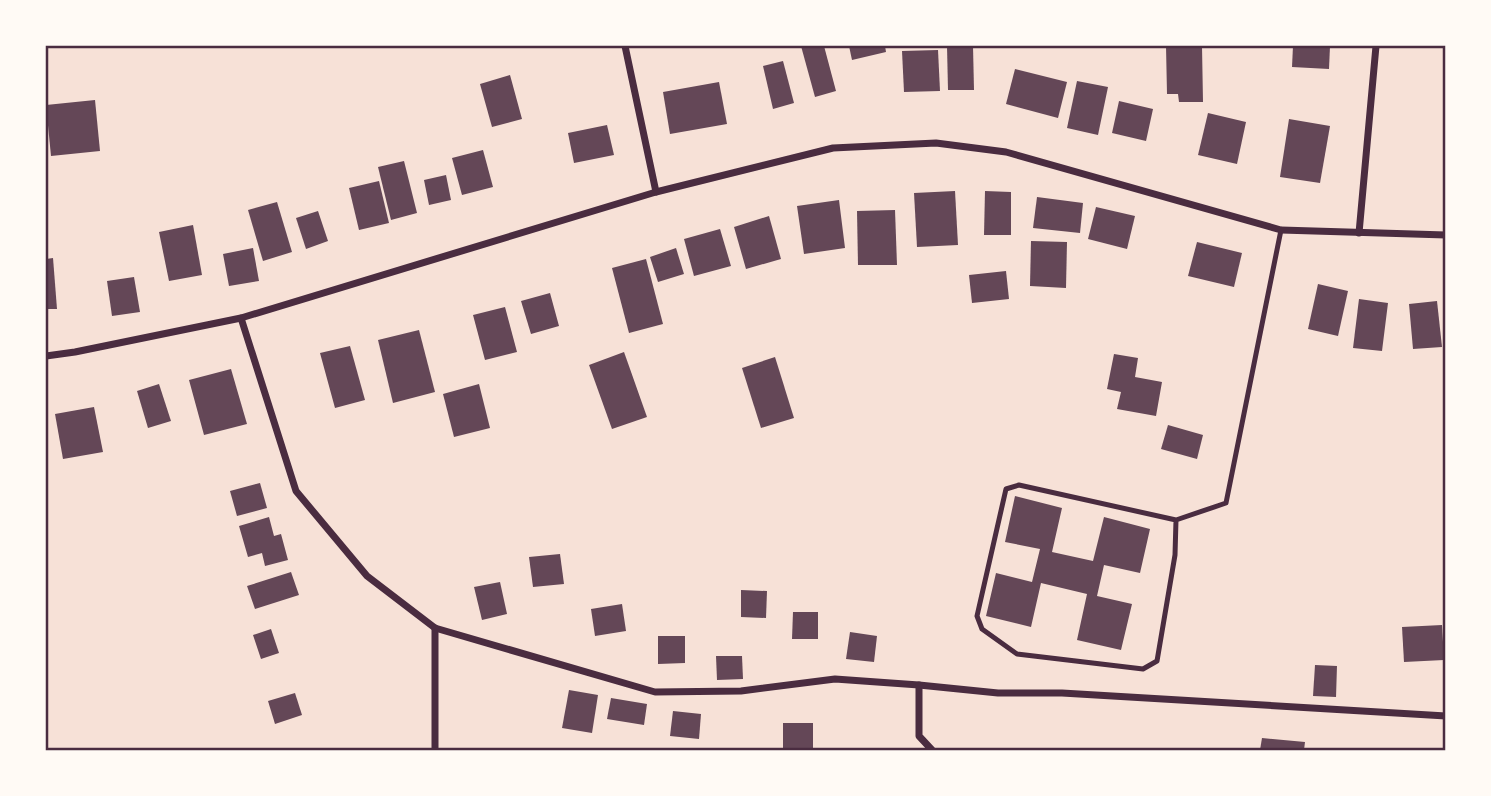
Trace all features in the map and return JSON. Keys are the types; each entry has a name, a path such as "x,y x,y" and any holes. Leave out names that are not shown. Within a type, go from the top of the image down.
{"street":[{"path":"625,46 656,192"},
{"path":"1359,233 1376,46"},
{"path":"46,356 241,318 656,192 833,148 936,143 1006,152 1281,230 1446,234"},
{"path":"241,318 296,491 367,576 435,628 655,692 741,691 835,679 998,693 1062,693 1446,716"},
{"path":"435,628 435,751"},
{"path":"919,685 919,736 932,751"}],"lane":[{"path":"1176,520 1175,555 1157,661 1143,669 1017,654 982,629 977,617 1006,489 1019,485 1176,520 1226,503 1281,230"}],"building":[{"path":"801,46 824,46 836,91 815,97"},
{"path":"849,46 885,46 886,52 852,60"},
{"path":"947,46 973,46 974,90 948,90"},
{"path":"1166,46 1202,46 1203,102 1179,102 1178,94 1167,94"},
{"path":"1293,46 1330,46 1329,69 1292,67"},
{"path":"938,50 940,91 904,92 902,51"},
{"path":"783,61 794,103 773,109 763,66"},
{"path":"1015,69 1067,82 1058,118 1006,104"},
{"path":"510,75 522,119 492,127 480,84"},
{"path":"1077,81 1108,87 1098,135 1067,128"},
{"path":"719,82 727,124 670,134 663,92"},
{"path":"95,100 100,151 51,156 46,105"},
{"path":"1119,101 1153,109 1146,141 1112,133"},
{"path":"1208,113 1246,122 1237,164 1198,155"},
{"path":"1289,119 1330,126 1320,183 1280,177"},
{"path":"607,125 614,155 574,163 568,133"},
{"path":"483,150 493,187 462,195 452,158"},
{"path":"404,161 417,213 391,220 378,167"},
{"path":"446,175 451,200 429,205 424,180"},
{"path":"379,181 389,223 359,230 349,188"},
{"path":"955,191 958,245 917,247 914,193"},
{"path":"985,191 1011,192 1011,235 984,235"},
{"path":"1037,197 1083,203 1080,233 1033,228"},
{"path":"839,200 845,248 804,254 797,206"},
{"path":"277,202 292,252 263,261 248,210"},
{"path":"1096,207 1135,216 1127,249 1088,239"},
{"path":"895,210 897,265 858,265 857,211"},
{"path":"318,211 328,241 306,249 296,218"},
{"path":"769,216 781,259 746,269 734,227"},
{"path":"193,225 202,275 169,281 159,232"},
{"path":"720,229 731,266 694,276 684,239"},
{"path":"1031,241 1067,242 1066,288 1030,286"},
{"path":"1197,242 1242,253 1234,287 1188,276"},
{"path":"253,248 259,281 229,286 223,254"},
{"path":"676,248 684,274 658,282 650,257"},
{"path":"53,258 57,309 46,309 46,259"},
{"path":"646,259 663,324 629,333 612,268"},
{"path":"1006,271 1009,299 972,303 969,275"},
{"path":"134,277 140,312 112,316 107,281"},
{"path":"1318,284 1348,291 1338,336 1308,329"},
{"path":"550,293 559,326 531,334 521,301"},
{"path":"1359,299 1388,303 1382,351 1353,348"},
{"path":"1437,301 1442,347 1413,349 1409,304"},
{"path":"505,307 517,352 485,360 473,315"},
{"path":"419,330 435,392 393,403 378,340"},
{"path":"350,346 365,400 335,408 320,353"},
{"path":"624,352 647,417 612,429 589,365"},
{"path":"1114,354 1138,358 1135,377 1162,382 1156,416 1117,409 1121,392 1107,389"},
{"path":"775,357 794,418 761,428 742,368"},
{"path":"231,369 247,424 204,435 189,380"},
{"path":"159,384 171,421 148,428 137,391"},
{"path":"479,384 490,428 454,437 443,394"},
{"path":"94,407 103,452 63,459 55,414"},
{"path":"1168,425 1203,435 1197,459 1161,449"},
{"path":"260,483 267,508 237,516 230,491"},
{"path":"1015,496 1062,508 1052,552 1093,561 1104,517 1150,529 1140,573 1104,565 1097,596 1132,604 1121,650 1077,640 1087,594 1041,583 1031,627 986,616 996,573 1032,582 1040,549 1005,542"},
{"path":"269,517 274,536 281,534 288,560 265,566 262,553 248,557 239,526"},
{"path":"560,554 564,584 533,587 529,557"},
{"path":"291,572 299,595 255,609 247,586"},
{"path":"500,582 507,614 482,620 474,587"},
{"path":"741,590 767,591 766,618 741,617"},
{"path":"622,604 626,631 595,636 591,609"},
{"path":"793,612 818,612 818,639 792,639"},
{"path":"1442,625 1444,660 1404,662 1402,627"},
{"path":"271,629 279,653 261,659 253,635"},
{"path":"850,632 877,636 874,662 846,659"},
{"path":"658,636 685,636 685,663 658,664"},
{"path":"716,656 742,656 743,679 717,680"},
{"path":"1315,665 1337,666 1336,697 1313,696"},
{"path":"569,690 598,695 592,733 562,728"},
{"path":"295,693 302,715 275,724 268,701"},
{"path":"611,698 647,704 644,725 607,719"},
{"path":"673,711 701,714 699,739 670,736"},
{"path":"783,723 813,723 813,750 783,750"},
{"path":"1262,738 1305,742 1304,750 1260,750"}]}
